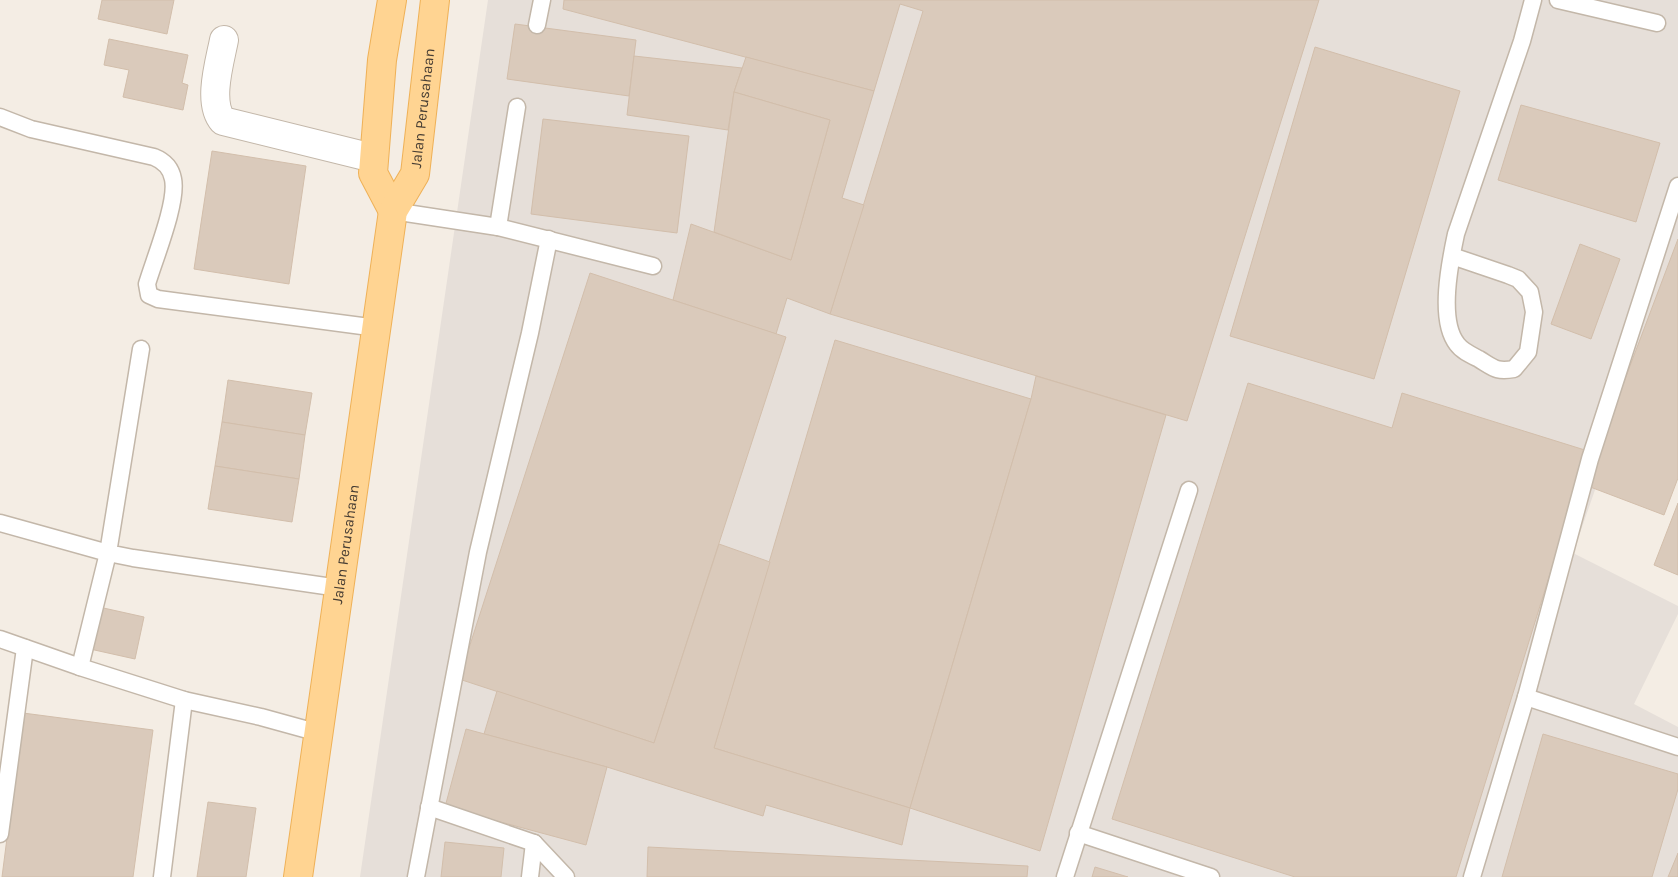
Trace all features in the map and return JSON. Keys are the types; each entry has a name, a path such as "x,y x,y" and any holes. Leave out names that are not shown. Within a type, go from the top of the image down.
{"main road":[{"path":"392,0 382,60 373,173 393,210"},
{"name":"Jalan Perusahaan","path":"298,877 393,210 415,174 435,0"}],"street":[{"path":"224,40 215,97 217,111 223,121 373,158"}],"lane":[{"path":"538,25 542,0"},
{"path":"1452,256 1518,279 1530,292 1534,312 1528,352 1514,369 1500,372 1457,345 1449,326 1447,304 1448,274 1456,234 1522,41 1533,0"},
{"path":"1558,0 1657,23"},
{"path":"498,227 517,107"},
{"path":"0,117 31,129 154,157 167,165 173,179 172,203 147,284 149,295 158,299 377,328"},
{"path":"1472,877 1526,697 1590,459 1678,186"},
{"path":"393,210 498,227 653,266"},
{"path":"416,877 478,552 530,333 549,240"},
{"path":"80,667 108,553 140,348"},
{"path":"1065,877 1189,490"},
{"path":"0,522 108,553 143,560 339,588"},
{"path":"0,639 184,700 261,717 319,733"},
{"path":"0,834 24,648"},
{"path":"1526,697 1678,747"},
{"path":"162,877 184,700"},
{"path":"429,807 534,843 566,877"},
{"path":"1078,833 1211,877"},
{"path":"530,877 534,843"}],"shaded area":[{"path":"488,0 1678,0 1678,252 1573,553 1678,606 1678,614 1634,704 1678,727 1678,877 360,877"}],"building":[{"path":"102,0 174,0 167,34 98,19"},
{"path":"564,0 1319,0 1187,421 830,314 923,11 900,4 874,91 563,9"},
{"path":"515,24 636,40 629,96 507,79"},
{"path":"109,39 188,55 182,83 188,85 183,110 123,97 129,70 104,65"},
{"path":"1315,47 1460,91 1374,379 1230,336"},
{"path":"634,56 742,68 734,92 728,130 627,115"},
{"path":"746,57 874,91 842,198 864,205 830,314 787,298 776,334 673,300 691,224 791,260 830,120 734,92"},
{"path":"734,92 830,120 791,260 714,232"},
{"path":"1521,105 1660,143 1636,222 1498,180"},
{"path":"543,119 689,136 677,233 531,214"},
{"path":"212,151 306,166 289,284 194,269"},
{"path":"1678,239 1678,478 1664,515 1585,485"},
{"path":"1580,244 1620,259 1591,339 1551,324"},
{"path":"590,273 786,337 654,743 459,679"},
{"path":"835,340 1031,399 910,808 714,748"},
{"path":"1036,376 1166,415 1040,851 910,808 1031,399"},
{"path":"228,380 312,393 305,435 222,422"},
{"path":"1248,383 1392,428 1402,393 1588,451 1456,877 1295,877 1112,819"},
{"path":"222,422 305,435 299,479 215,466"},
{"path":"215,466 299,479 292,522 208,509"},
{"path":"1678,503 1678,575 1654,565"},
{"path":"719,544 770,562 714,748 910,808 902,845 766,805 763,816 607,767 484,734 497,691 654,743"},
{"path":"99,607 144,617 135,659 90,649"},
{"path":"23,713 153,730 133,877 2,877"},
{"path":"466,729 607,767 586,845 445,807"},
{"path":"1543,734 1678,774 1678,789 1652,877 1502,877"},
{"path":"208,802 256,808 246,877 197,877"},
{"path":"445,842 504,848 501,877 441,877"},
{"path":"648,847 1028,866 1027,877 647,877"},
{"path":"1678,853 1678,877 1668,877"},
{"path":"1095,867 1128,877 1092,877"}]}
